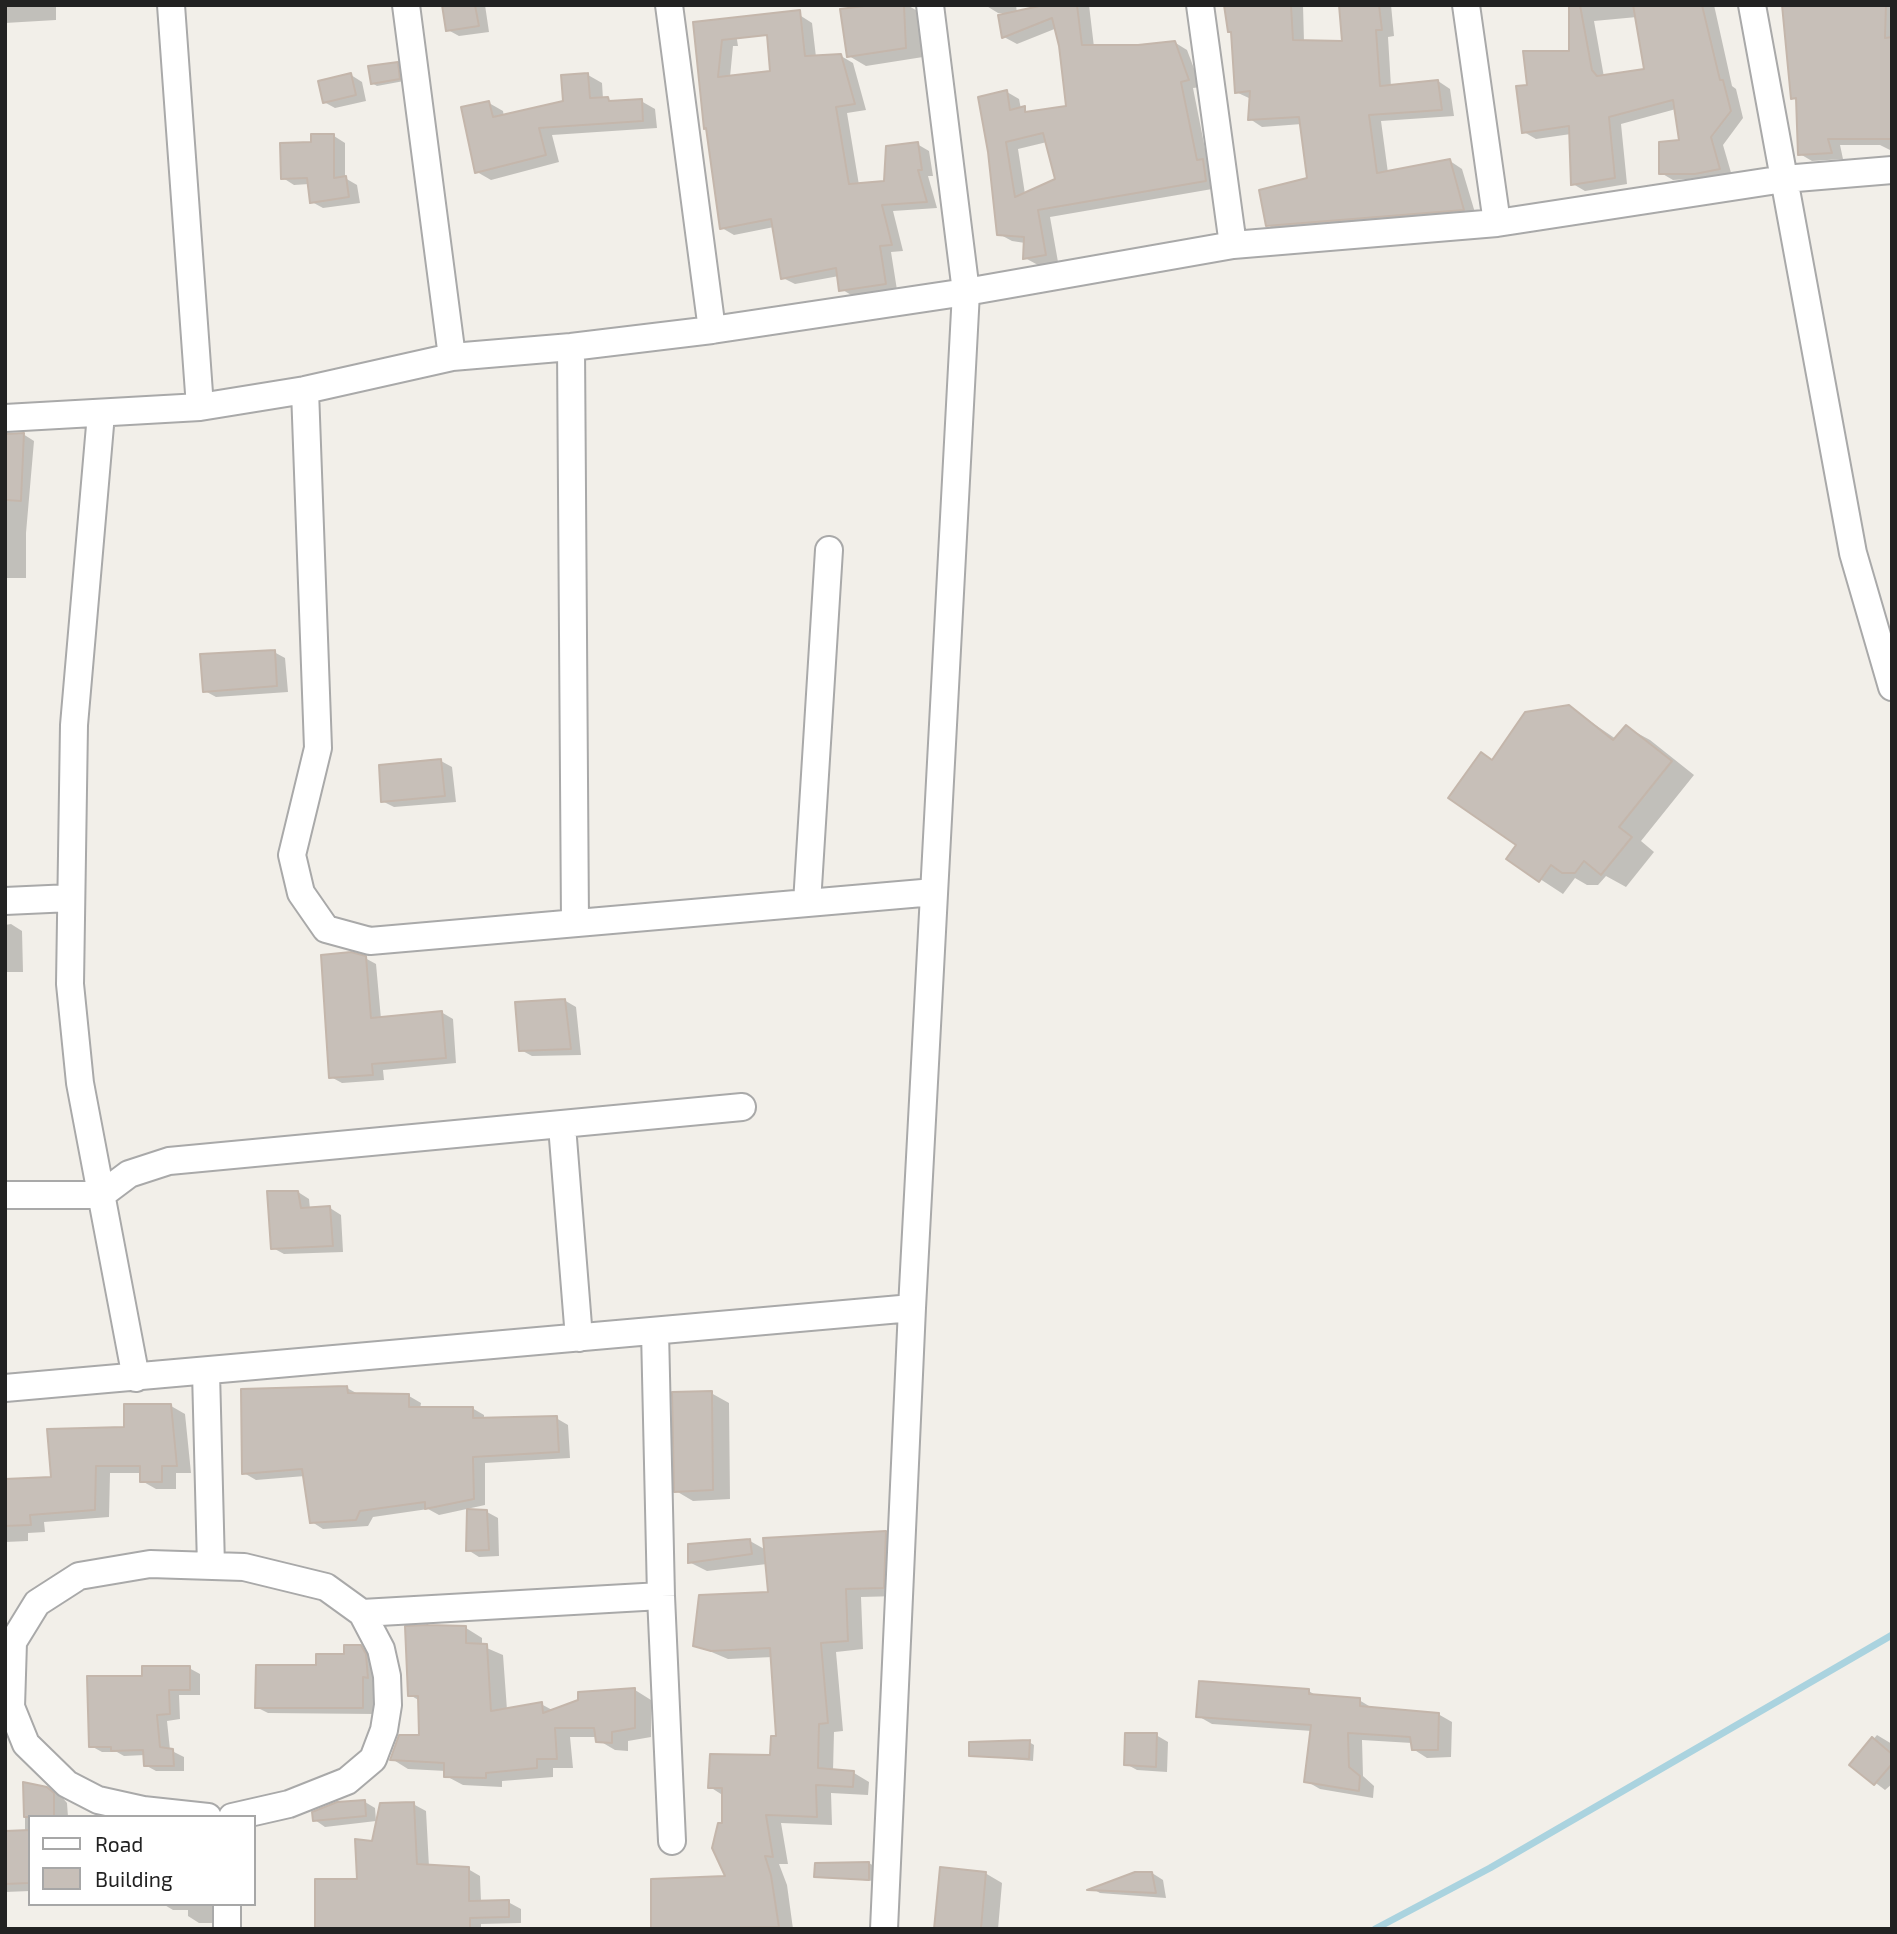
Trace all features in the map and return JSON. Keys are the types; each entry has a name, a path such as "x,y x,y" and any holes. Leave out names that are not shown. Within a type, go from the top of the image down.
{"street":[{"path":"171,5 200,408"},
{"path":"406,5 452,357"},
{"path":"669,5 712,330"},
{"path":"884,1929 912,1308 966,292 930,5"},
{"path":"1200,5 1233,246"},
{"path":"1466,5 1497,223"},
{"path":"1752,5 1853,553 1892,687"},
{"path":"5,418 200,408 305,390 452,357 570,347 712,330 966,292 1233,246 1497,223 1783,180 1892,170"},
{"path":"570,347 575,923"},
{"path":"305,390 318,748 292,855 301,893 326,929 370,941 934,892"},
{"path":"101,414 74,725 71,996 80,1083 136,1378"},
{"path":"807,903 829,550"},
{"path":"5,901 71,898"},
{"path":"5,1195 102,1195 129,1174 169,1161 742,1107"},
{"path":"562,1126 579,1338"},
{"path":"5,1388 912,1308"},
{"path":"655,1332 661,1596 672,1841"},
{"path":"206,1372 211,1566"},
{"path":"191,1815 132,1808 98,1800 67,1784 26,1744 8,1706 9,1643 37,1603 79,1576 150,1564 244,1567 326,1587 362,1613 381,1649 387,1676 388,1704 384,1730 373,1759 347,1781 289,1804 241,1815"},
{"path":"362,1613 661,1596"},
{"path":"227,1906 227,1929"}],"building":[{"path":"442,5 475,5 479,26 446,31"},
{"path":"904,5 906,48 847,57 840,9"},
{"path":"1044,5 1077,5 1082,45 1138,45 1175,41 1189,80 1181,82 1197,160 1203,159 1206,181 1038,210 1046,255 1023,259 1024,237 997,235 988,152 978,97 1007,90 1010,110 1025,106 1025,112 1066,106 1059,46 1052,18 1002,38 998,15","holes":["1043,133 1055,179 1015,197 1006,142"]},
{"path":"1224,5 1291,5 1293,40 1342,41 1339,5 1379,5 1382,30 1376,30 1380,86 1438,80 1442,110 1369,115 1377,173 1450,159 1464,210 1266,226 1259,190 1307,178 1299,117 1248,120 1250,91 1235,93 1231,32 1228,32"},
{"path":"1569,5 1580,5 1592,70 1597,76 1644,69 1633,5 1702,5 1720,80 1723,80 1731,111 1711,137 1720,169 1695,174 1659,174 1659,142 1679,140 1673,100 1609,117 1615,178 1571,185 1569,126 1522,133 1516,86 1527,85 1523,51 1569,51"},
{"path":"1782,5 1886,5 1885,38 1892,37 1892,139 1828,139 1832,153 1798,155 1796,98 1791,99"},
{"path":"800,10 805,56 841,54 855,104 836,107 849,184 884,181 886,146 918,142 922,170 918,170 927,202 882,205 892,245 880,246 886,284 839,291 836,268 781,279 771,219 720,229 706,128 704,129 693,22","holes":["767,35 770,71 718,77 722,40"]},
{"path":"398,62 400,79 371,84 368,66"},
{"path":"351,73 356,95 323,103 318,81"},
{"path":"588,73 590,98 608,97 609,101 642,99 643,121 539,128 546,155 475,173 461,107 489,101 493,117 563,101 561,75"},
{"path":"311,134 334,134 334,178 346,176 349,197 310,203 307,178 281,179 280,143 311,142"},
{"path":"24,433 21,501 5,500 5,434"},
{"path":"275,650 277,686 203,692 200,654"},
{"path":"1569,705 1613,740 1626,725 1672,761 1619,827 1632,837 1601,875 1584,861 1575,873 1562,873 1551,865 1539,882 1506,859 1516,845 1448,798 1481,752 1492,760 1525,712"},
{"path":"441,759 445,796 381,802 379,765"},
{"path":"351,952 366,956 371,1018 442,1011 446,1058 372,1064 373,1075 329,1078 321,955"},
{"path":"565,999 571,1049 519,1051 515,1002"},
{"path":"267,1191 298,1191 301,1208 330,1206 333,1246 271,1249"},
{"path":"347,1386 348,1393 409,1394 409,1407 473,1407 473,1418 557,1416 559,1452 473,1457 474,1499 425,1509 425,1502 360,1511 356,1520 310,1523 302,1469 242,1474 241,1389"},
{"path":"712,1391 713,1490 674,1492 672,1392"},
{"path":"124,1404 171,1404 177,1466 162,1466 162,1482 140,1482 140,1466 96,1466 95,1510 30,1515 31,1525 5,1526 5,1479 51,1477 47,1429 124,1427"},
{"path":"467,1509 487,1510 489,1550 466,1551"},
{"path":"886,1531 884,1588 846,1589 848,1641 821,1643 828,1723 819,1724 818,1768 854,1771 853,1787 816,1785 817,1817 766,1815 773,1857 765,1856 771,1875 779,1927 651,1929 651,1879 725,1876 712,1848 718,1823 722,1823 722,1788 708,1788 710,1754 770,1755 771,1736 776,1736 770,1648 711,1651 693,1646 699,1595 768,1592 763,1538"},
{"path":"750,1539 752,1554 688,1563 688,1544"},
{"path":"405,1626 466,1626 466,1643 487,1644 491,1711 542,1702 543,1713 578,1700 578,1692 635,1688 635,1728 612,1732 612,1743 596,1742 594,1728 555,1728 557,1759 537,1759 537,1768 486,1773 486,1778 444,1777 444,1763 390,1760 399,1735 419,1735 418,1696 408,1696"},
{"path":"344,1645 361,1645 366,1654 368,1678 363,1677 363,1708 255,1708 256,1665 316,1665 316,1654 344,1654"},
{"path":"142,1666 190,1666 190,1690 169,1690 170,1714 157,1715 160,1747 173,1749 174,1766 144,1766 143,1750 111,1751 111,1747 89,1747 87,1676 142,1676"},
{"path":"1199,1681 1309,1689 1309,1694 1360,1698 1360,1706 1439,1713 1438,1750 1412,1750 1410,1737 1348,1733 1349,1767 1360,1776 1359,1791 1304,1782 1311,1725 1196,1717"},
{"path":"1125,1733 1157,1733 1156,1767 1124,1765"},
{"path":"1872,1737 1892,1754 1892,1764 1874,1785 1849,1765"},
{"path":"1030,1740 1029,1759 969,1756 969,1742"},
{"path":"23,1782 47,1787 54,1793 54,1815 24,1817"},
{"path":"365,1800 366,1816 313,1821 312,1812 337,1802"},
{"path":"414,1802 417,1864 469,1867 469,1901 509,1900 509,1917 470,1918 470,1928 459,1929 315,1929 315,1879 357,1879 355,1839 372,1841 380,1803"},
{"path":"28,1830 28,1883 5,1884 5,1831"},
{"path":"869,1862 869,1880 814,1877 815,1863"},
{"path":"940,1867 986,1872 981,1929 934,1929"},
{"path":"1135,1872 1152,1872 1156,1893 1087,1890"}],"waterway":[{"path":"1375,1929 1490,1868 1892,1635"}]}
